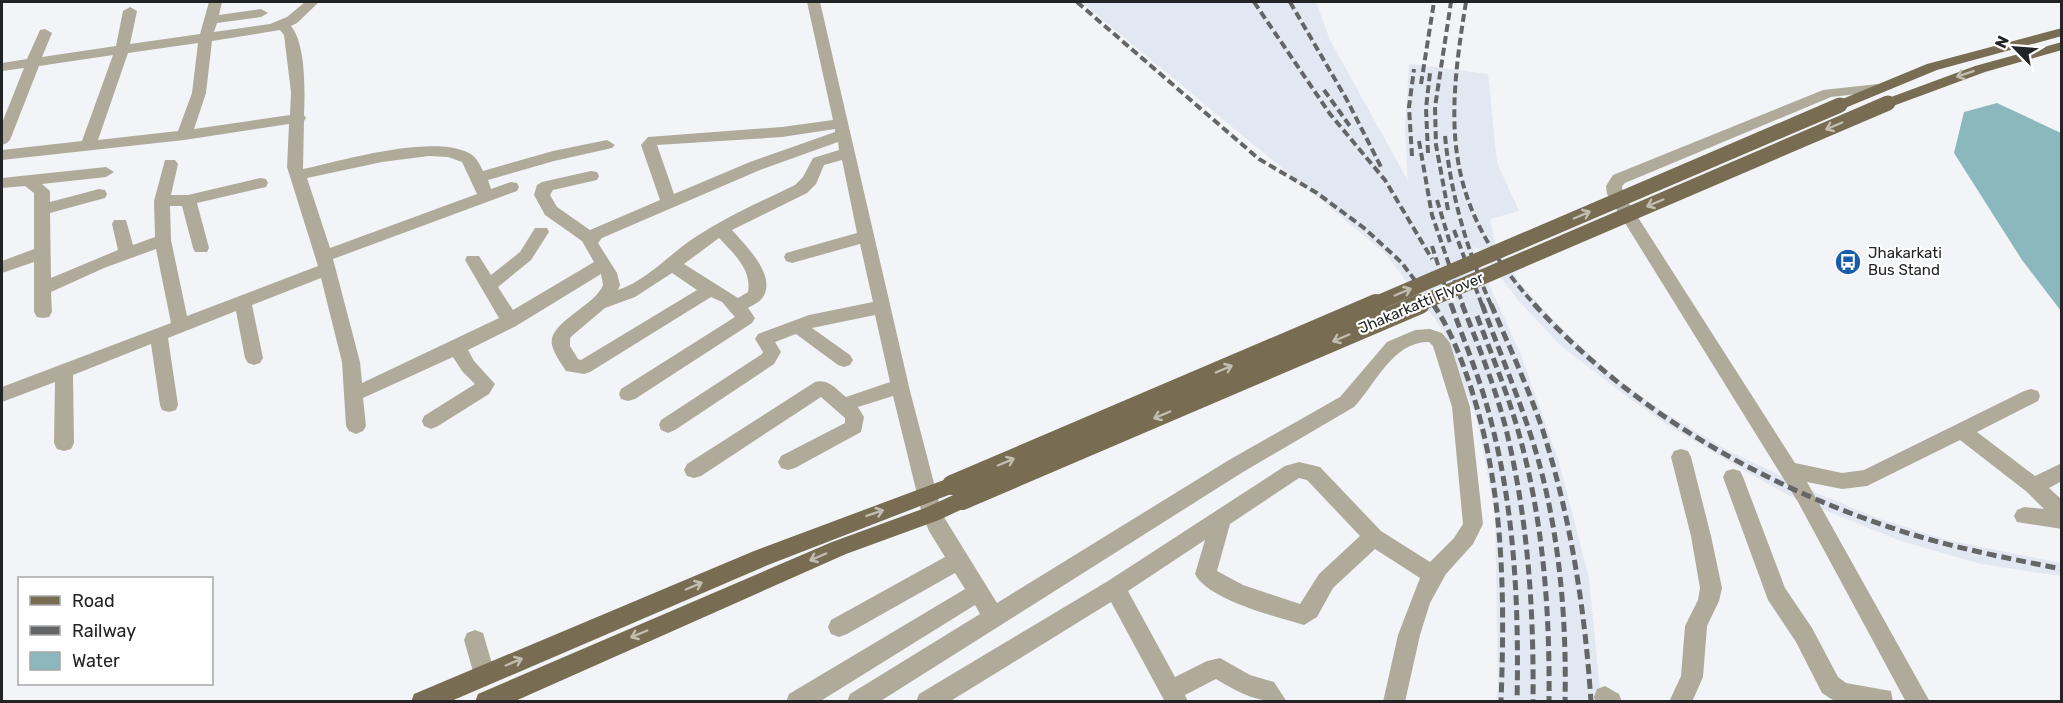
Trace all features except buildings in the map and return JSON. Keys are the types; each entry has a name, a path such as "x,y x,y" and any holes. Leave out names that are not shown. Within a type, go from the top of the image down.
{"main road":[{"path":"1883,95 1966,57 2061,32"},
{"name":"Jhakarkatti Flyover","path":"957,493 1840,105 1883,95 1911,93 1980,69 2061,46"},
{"name":"Jhakarkatti Flyover","path":"929,505 1883,95"},
{"path":"422,702 760,558 929,505"},
{"path":"486,702 839,548 929,505"}],"street":[{"path":"184,135 199,93 206,37 216,2"},
{"path":"2,67 283,25 312,2"},
{"path":"814,2 929,505 936,525 994,617"},
{"path":"88,146 122,49 130,11"},
{"path":"212,20 261,13"},
{"path":"283,25 291,35 298,92 295,158 298,176 326,262 350,356 356,426"},
{"path":"2,140 45,33"},
{"path":"1883,95 1828,93 1619,179 1614,186 1615,194 1805,496 1919,702"},
{"path":"2,155 184,135 298,118"},
{"path":"591,239 669,202 842,129"},
{"path":"669,202 649,145 653,140 842,129"},
{"path":"478,178 553,156 607,145"},
{"path":"298,176 421,151 464,156 472,165 486,195"},
{"path":"711,289 584,367 572,366 561,346 561,336 601,303 629,293 694,246 801,189 810,180 818,162 848,152"},
{"path":"170,164 162,201 163,240 180,326"},
{"path":"2,183 106,172"},
{"path":"591,176 548,186 543,189 542,195 551,211 591,239"},
{"path":"34,180 33,186 42,191 43,312"},
{"path":"162,201 188,200 260,183"},
{"path":"2,395 243,302 326,262 486,195 511,187"},
{"path":"43,210 99,194"},
{"path":"188,200 201,248"},
{"path":"120,224 128,254"},
{"path":"721,230 749,262 758,288 756,295 736,307"},
{"path":"489,285 523,260 535,246 541,232"},
{"path":"792,257 866,236"},
{"path":"591,239 590,243 611,278 601,303"},
{"path":"43,290 98,264 163,240"},
{"path":"2,267 42,253"},
{"path":"473,260 510,321"},
{"path":"628,394 746,318 728,298 698,283 672,264"},
{"path":"354,394 510,321 562,292 602,265"},
{"path":"243,302 254,358"},
{"path":"668,425 768,359 772,352 764,339 832,316 882,307"},
{"path":"797,326 844,360"},
{"path":"159,334 169,405"},
{"path":"858,702 1283,439 1347,402 1359,390 1381,358 1394,346 1427,334 1438,338 1461,407 1473,524 1470,534 1443,561 1425,590 1401,664 1394,702"},
{"path":"431,421 482,389 486,384 468,366 457,347"},
{"path":"64,370 64,443"},
{"path":"843,405 900,386"},
{"path":"694,470 822,387 855,417 854,427 788,462"},
{"path":"1786,469 1842,481 1867,478 2031,396"},
{"path":"1960,430 2034,486 2061,514"},
{"path":"1283,439 1284,461 1292,472"},
{"path":"1680,702 1692,677 1696,626 1708,601 1711,588 1682,457"},
{"path":"927,702 1115,588 1292,472 1299,470 1313,473 1374,537 1433,574"},
{"path":"2034,486 2061,471"},
{"path":"1733,477 1776,593 1804,635 1830,685 1842,693 1883,700 1887,684 1899,669"},
{"path":"2024,516 2061,520"},
{"path":"1221,518 1206,574 1209,579 1221,586 1304,615 1326,581 1374,537"},
{"path":"839,627 958,560"},
{"path":"1115,588 1174,696 1215,668 1245,684 1266,690 1276,702"},
{"path":"797,702 978,592"},
{"path":"475,640 484,674"}],"shaded area":[{"path":"1081,2 1316,2 1330,40 1408,181 1405,130 1409,64 1488,74 1497,163 1519,211 1490,219 1495,243 1519,282 1554,321 1610,373 1662,411 1727,450 1821,495 1880,519 1947,540 2061,563 2061,576 1981,564 1901,541 1790,496 1752,475 1666,424 1560,345 1518,300 1479,249 1472,247 1521,355 1559,462 1589,578 1601,701 1496,701 1498,687 1495,512 1477,420 1443,330 1385,253"}],"water":[{"path":"1997,103 2061,133 2061,311 2022,260 1954,153 1964,112"}],"railway":[{"path":"1077,2 1259,159 1317,193 1364,228 1401,262 1434,305"},
{"path":"1254,2 1330,114 1385,180 1432,259"},
{"path":"1290,2 1347,100 1381,167"},
{"path":"1421,84 1434,2"},
{"path":"1448,210 1436,145 1435,107 1451,2"},
{"path":"1466,2 1455,89 1458,164 1468,199 1483,233 1505,268 1535,305"},
{"path":"1412,156 1409,107 1414,69"},
{"path":"1428,153 1426,108 1430,73"},
{"path":"1324,90 1352,129"},
{"path":"1445,136 1451,180 1461,222 1491,305"},
{"path":"1419,141 1432,215 1463,305"},
{"path":"1437,200 1450,243"},
{"path":"1454,230 1482,305"},
{"path":"1432,246 1451,305"},
{"path":"1433,304 1449,332 1466,372 1481,421 1496,500 1502,580 1501,702"},
{"path":"1451,304 1488,409 1506,493 1516,597 1517,702"},
{"path":"1462,304 1502,413 1514,463 1531,599 1533,702"},
{"path":"1482,304 1528,427 1547,494 1562,598 1565,702"},
{"path":"1491,304 1537,415 1553,464 1569,531 1581,599 1591,702"},
{"path":"1534,304 1574,345 1618,382 1664,416 1713,447 1764,475 1816,499 1924,538 2062,569"},
{"path":"1477,316 1513,413 1533,494 1546,598 1549,702"}],"place":[{"name":"Jhakarkati Bus Stand","path":"1848,262"}]}
